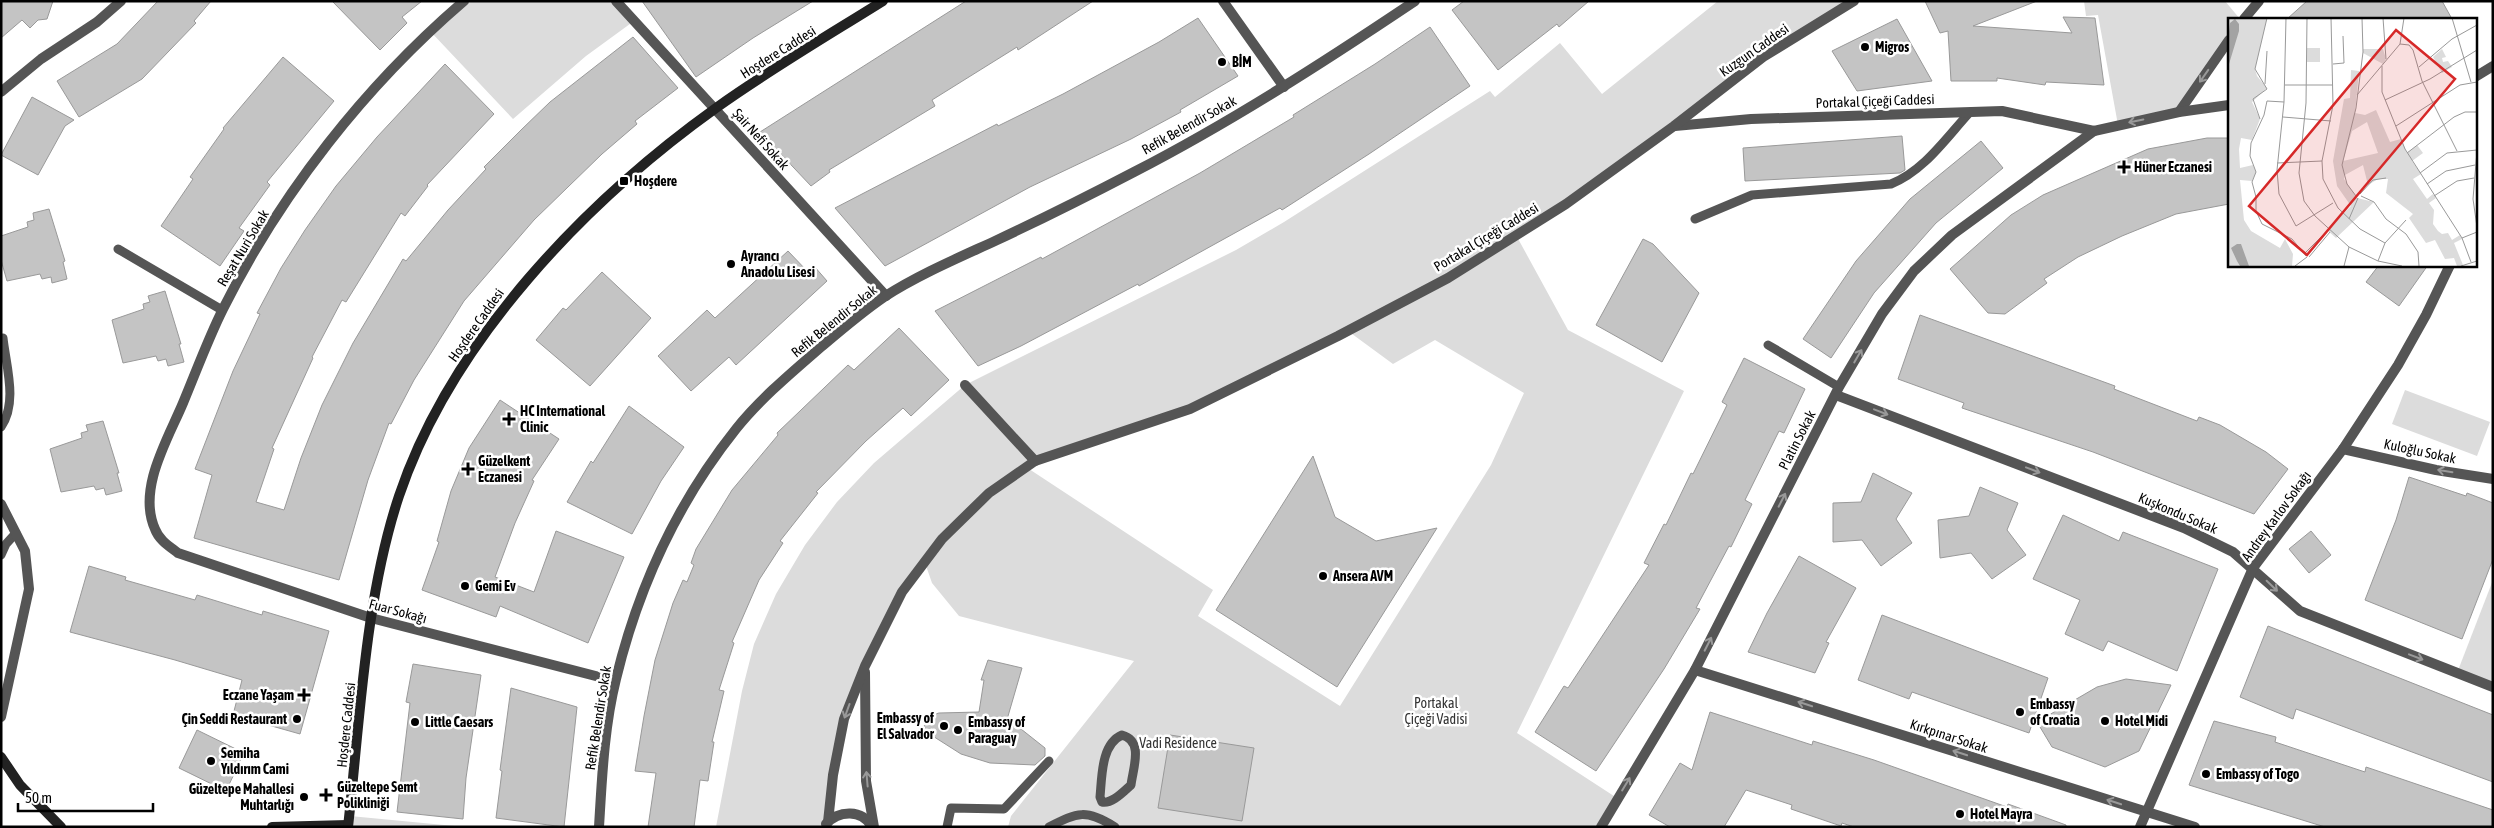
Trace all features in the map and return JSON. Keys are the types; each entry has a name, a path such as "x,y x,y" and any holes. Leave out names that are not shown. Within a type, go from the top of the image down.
{"main road":[{"name":"Hoşdere Caddesi","path":"348,826 371,618 384,550 399,495 429,426 460,372 495,319 529,277 572,231 624,181 714,109 883,1"},
{"path":"1,757 20,786 61,827"},
{"path":"272,827 348,826"}],"street":[{"path":"1,92 41,60 98,22 121,1"},
{"name":"Reşat Nuri Sokak","path":"178,553 164,542 155,530 149,508 152,488 157,466 222,310 247,265 278,216 312,166 353,112 402,58 464,1"},
{"name":"Şair Nefi Sokak","path":"616,1 886,296"},
{"path":"1223,1 1284,87"},
{"name":"Refik Belendir Sokak","path":"599,827 604,750 615,681 636,609 661,548 689,496 737,428 763,400 841,330 886,296 938,268 1046,217 1176,150 1284,87 1415,1"},
{"name":"Kuzgun Caddesi","path":"1674,126 1763,57 1854,1"},
{"path":"2245,18 2259,1"},
{"path":"2179,112 2228,41"},
{"path":"2476,76 2493,66"},
{"name":"Portakal Çiçeği Caddesi","path":"826,824 844,719 865,666 902,592 942,539 989,493 1036,461 1190,409 1338,336 1448,278 1558,210 1674,126 1752,119 2002,111 2094,131 2179,112 2228,106"},
{"name":"Platin Sokak","path":"1601,827 1695,670 1838,391 1882,314 1914,271 1952,235 1987,207 2094,131"},
{"name":"Andrey Karlov Sokağı","path":"2140,827 2253,568 2343,449 2398,365 2426,315 2450,266"},
{"path":"965,385 1036,461"},
{"name":"Kuşkondu Sokak","path":"1838,391 2184,528 2233,552 2300,611 2493,687"},
{"name":"Kuloğlu Sokak","path":"2343,449 2436,470 2493,479"},
{"path":"1,504 25,551 29,590 1,717"},
{"name":"Fuar Sokağı","path":"178,553 371,618 615,681"},
{"name":"Portakal Çiçeği Caddesi","path":"865,666 866,772 873,827"},
{"name":"Kırkpınar Sokak","path":"1695,670 2195,827"},
{"name":"Portakal Çiçeği Caddesi","path":"826,824 835,816 853,814 862,817 873,827"}],"lane":[{"path":"1695,219 1752,195 1891,184 1906,178 1918,169 1970,112"},
{"path":"118,250 222,310"},
{"path":"1,427 8,417 11,404 3,338"},
{"path":"1768,344 1838,391"},
{"path":"1,555 6,544 16,533"},
{"path":"1086,815 1102,802 1107,803 1131,785 1136,747 1128,737 1122,735 1110,742 1107,750 1100,798 1102,802"},
{"path":"948,827 951,808 1004,809 1049,761"},
{"path":"1049,827 1074,814 1105,820 1115,827"}],"green space":[{"path":"464,1 616,1 634,21 586,56 513,119 430,31"},
{"path":"1718,1 1854,1 1763,57 1516,235 1568,330 1684,391 1517,733 1617,798 1601,827 1008,827 1011,816 1134,661 959,616 932,583 924,560 854,693 825,827 716,827 742,691 754,644 776,594 805,545 837,502 874,463 965,385 1236,250 1284,222 1490,91 1495,97 1560,43 1602,94","holes":["1348,331 1393,364 1435,340 1524,393 1491,465 1340,706 1198,616 1213,590 1026,467 1190,409"]},
{"path":"2084,1 2225,1 2239,18 2228,18 2228,41 2179,112 2118,125 2098,15 2086,16"},
{"path":"2405,390 2490,422 2477,456 2392,424"},
{"path":"2493,580 2493,687 2457,673"},
{"path":"350,816 465,827 348,827"}],"building":[{"path":"1,1 53,1 47,19 38,20 30,28 22,20 1,38"},
{"path":"158,1 211,1 194,21 196,23 142,79 79,117 57,81 117,44"},
{"path":"332,1 422,1 402,17 407,23 380,50"},
{"path":"642,1 813,1 753,38 696,77"},
{"path":"966,1 1093,1 1018,50 1017,47 932,100 935,106 829,170 830,172 811,186 760,132"},
{"path":"1464,1 1589,1 1559,27 1557,24 1498,70 1452,10"},
{"path":"1925,1 2037,1 1973,26 2072,33 2063,17 2095,18 2104,85 2046,82 2045,85 1997,78 1997,81 1951,81 1948,31 1940,33"},
{"path":"2307,1 2442,1 2451,18 2288,18"},
{"path":"1198,18 1238,76 1180,110 1181,112 1131,139 1030,187 885,266 835,208 997,124 998,126 1063,94 1159,42"},
{"path":"1897,19 1932,81 1857,91 1832,51"},
{"path":"1430,27 1470,86 1282,210 1280,208 1139,286 1138,284 1021,346 978,366 935,311 1041,257 1042,259 1200,173 1294,117 1293,115"},
{"path":"633,37 678,88 635,121 637,124 602,154 534,220 464,301 414,380 391,424 389,423 368,480 339,580 194,538 212,475 195,469 233,371 260,314 257,313 281,268 305,230 336,186 377,137 445,64 494,114 427,185 405,216 401,213 346,302 342,300 312,357 272,448 274,449 256,502 284,510 301,458 322,405 353,343 403,259 406,261 448,210 486,169 484,167 550,102"},
{"path":"283,57 334,101 267,182 270,185 239,228 244,231 220,266 161,226 193,179 190,177 223,128"},
{"path":"32,97 74,120 65,126 38,175 1,155"},
{"path":"1902,136 1905,170 1900,173 1745,181 1743,148"},
{"path":"2207,138 2228,138 2228,204 2176,214 2122,236 2078,257 2044,279 2047,283 2005,314 1988,313 1950,269 2011,215 2043,195 2148,149"},
{"path":"1981,141 2003,168 1936,223 1874,293 1831,358 1803,339 1856,261 1910,199"},
{"path":"49,209 65,261 63,262 67,279 52,283 51,277 42,279 40,274 7,281 1,260 1,236 28,227 27,222 34,220 33,213"},
{"path":"1643,239 1653,244 1699,293 1662,362 1596,325"},
{"path":"788,251 808,272 814,266 827,281 736,365 729,357 691,391 658,356 707,310 715,318"},
{"path":"2378,266 2427,266 2399,306 2366,282"},
{"path":"602,272 651,318 590,386 536,340 563,308 566,310"},
{"path":"165,291 181,344 179,344 184,362 168,366 166,359 158,361 156,356 123,363 112,320 144,309 143,304 150,302 148,296"},
{"path":"1920,315 2115,386 2114,389 2197,421 2199,417 2220,425 2266,452 2288,469 2254,514 2093,452 1962,408 1964,403 1898,379"},
{"path":"899,328 949,380 911,416 903,408 866,441 816,492 818,493 780,541 783,543 759,580 732,642 734,643 719,690 724,691 712,742 714,742 708,781 700,780 694,827 648,827 656,773 635,771 644,716 655,660 673,603 683,580 687,582 694,565 691,563 696,549 732,490 778,435 777,433 848,365 854,370"},
{"path":"1744,358 1805,389 1784,433 1779,431 1745,500 1752,504 1731,547 1729,546 1696,608 1700,609 1664,669 1596,771 1535,732 1564,686 1568,688 1649,565 1644,563 1664,524 1666,525 1691,473 1693,474 1727,405 1722,402"},
{"path":"500,400 559,439 532,480 534,481 515,523 495,577 534,592 556,531 624,557 588,643 500,606 496,617 422,590 439,542 437,541 451,491 469,448"},
{"path":"629,406 684,447 661,481 632,534 567,502 591,461 593,463"},
{"path":"103,421 119,473 117,473 122,491 106,495 104,488 96,490 94,486 61,492 50,449 82,438 81,433 88,431 86,425"},
{"name":"Ansera AVM","path":"1313,456 1335,517 1376,541 1437,528 1337,687 1216,610"},
{"path":"1873,473 1912,493 1896,519 1912,543 1881,566 1862,540 1833,542 1833,503 1861,502"},
{"path":"2409,477 2466,496 2467,493 2493,503 2493,559 2462,639 2365,600 2396,520"},
{"path":"1980,487 2018,503 2007,530 2026,555 1992,579 1971,553 1940,558 1938,520 1969,516"},
{"path":"2063,515 2119,541 2123,532 2218,569 2177,671 2108,641 2103,651 2065,634 2080,600 2033,579"},
{"path":"2311,531 2331,555 2309,573 2289,549"},
{"path":"1799,556 1856,588 1826,642 1829,643 1815,673 1748,652 1767,613"},
{"path":"89,566 126,577 125,580 195,600 197,595 262,615 263,611 329,631 300,734 233,715 242,680 70,632"},
{"path":"1882,615 2048,678 2029,733 1912,692 1909,699 1858,680"},
{"path":"2268,626 2493,715 2493,782 2296,709 2293,719 2240,697"},
{"path":"988,660 1022,668 1006,723 1021,729 1045,748 1045,756 1035,765 990,763 961,754 928,733 924,726 932,715 939,713 979,712 984,680 981,680"},
{"path":"413,664 481,675 466,778 463,819 397,812 410,703 406,702"},
{"name":"Hotel Midi","path":"2126,679 2171,685 2139,751 2105,767 2052,747 2037,722 2097,687"},
{"path":"511,688 577,707 564,827 496,818 502,771 500,770"},
{"path":"1710,712 1812,745 1813,741 1874,760 2007,807 2008,804 2066,825 2066,827 1854,827 1842,823 1841,826 1791,809 1792,805 1746,790 1724,827 1670,827 1649,815 1680,763 1692,770"},
{"path":"2214,721 2276,737 2275,742 2365,772 2366,767 2493,810 2493,827 2325,827 2189,785"},
{"name":"Semiha Yıldırım Cami","path":"197,730 244,753 226,791 179,768"},
{"path":"1170,735 1254,748 1242,821 1158,808"}],"place":[{"name":"Migros","path":"1865,47"},
{"name":"BİM","path":"1222,62"},
{"name":"Hüner Eczanesi","path":"2124,167"},
{"name":"Hoşdere","path":"624,181"},
{"name":"Ayrancı Anadolu Lisesi","path":"731,264"},
{"name":"HC International Clinic","path":"509,419"},
{"name":"Güzelkent Eczanesi","path":"468,469"},
{"name":"Ansera AVM","path":"1323,576"},
{"name":"Gemi Ev","path":"465,586"},
{"name":"Eczane Yaşam","path":"304,695"},
{"name":"Embassy of Croatia","path":"2020,712"},
{"name":"Çin Seddi Restaurant","path":"297,719"},
{"name":"Hotel Midi","path":"2105,721"},
{"name":"Little Caesars","path":"415,722"},
{"name":"Embassy of El Salvador","path":"944,726"},
{"name":"Embassy of Paraguay","path":"958,730"},
{"name":"Semiha Yıldırım Cami","path":"211,761"},
{"name":"Embassy of Togo","path":"2206,774"},
{"name":"Güzeltepe Semt Polikliniği","path":"326,795"},
{"name":"Güzeltepe Mahallesi Muhtarlığı","path":"304,797"},
{"name":"Hotel Mayra","path":"1960,814"}],"park label":[{"name":"Portakal Çiçeği Vadisi","path":"1436,712"},
{"name":"Vadi Residence","path":"1178,743"}]}
